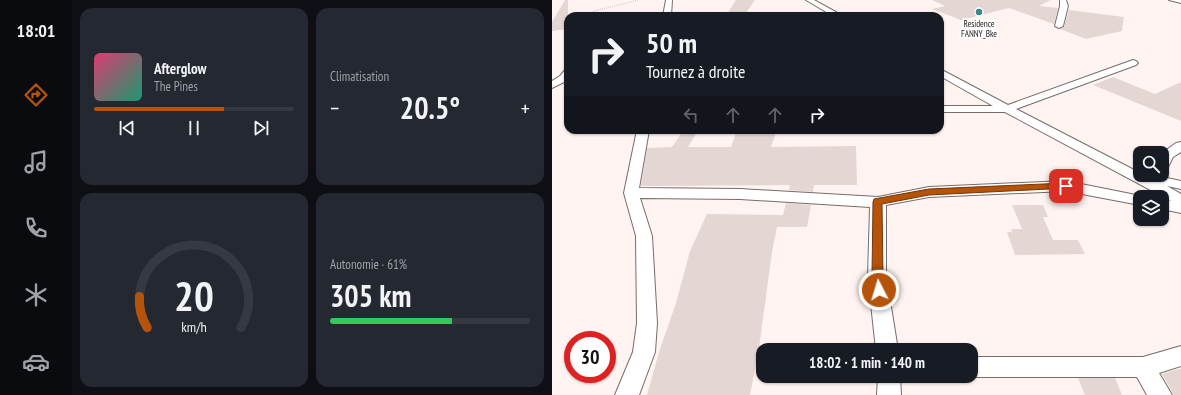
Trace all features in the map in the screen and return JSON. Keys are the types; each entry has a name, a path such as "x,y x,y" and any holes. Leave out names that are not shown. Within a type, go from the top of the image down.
{"street":[{"path":"667,12 669,0"},
{"path":"809,0 832,12"},
{"path":"1059,26 1064,6 1063,0"},
{"path":"1172,0 1181,1"},
{"path":"944,109 1007,109 1133,63"},
{"path":"944,74 1007,109 1160,183 1181,200"},
{"path":"552,85 564,78"},
{"path":"627,395 644,352 647,323 644,236 631,193 642,134"},
{"path":"1169,154 1181,146"},
{"path":"1160,183 1181,185"},
{"path":"631,193 740,194 878,202 929,192 1066,186 1133,199"},
{"path":"878,202 877,276 886,343"},
{"path":"1169,205 1181,208"},
{"path":"978,367 1143,367 1181,356"},
{"path":"1143,367 1160,395"},
{"path":"889,383 889,395"}],"path":[{"path":"594,12 601,8 639,0"}],"building":[{"path":"565,0 568,0 568,12 564,12 564,30 552,31 552,22"},
{"path":"736,0 755,0 747,12 728,12"},
{"path":"932,0 1051,0 1039,6 1058,8 1054,24 1009,8 961,20 944,14 944,12 932,9 945,6"},
{"path":"1069,10 1124,17 1122,31 1086,39 1060,29 1064,27"},
{"path":"1113,77 1155,94 1181,82 1181,121 1093,85"},
{"path":"681,134 696,134 688,147 731,147 736,134 776,134 771,147 856,146 857,185 814,185 813,192 789,190 790,185 641,186 647,148 672,147"},
{"path":"786,203 811,205 807,227 777,227 772,252 760,343 756,343 756,364 750,395 647,395 659,352 676,303 690,251 707,214 783,215"},
{"path":"1012,205 1043,205 1048,217 1043,217 1053,240 1078,240 1085,254 1015,255 1007,232 1012,232 1011,229 1022,229"},
{"path":"1181,369 1181,395 1174,395 1162,374"},
{"path":"1078,378 1115,378 1122,395 1085,395"}],"place":[{"name":"Residence FANNY_Bke","path":"979,12"}],"route":[{"path":"879,290 877,276 878,202 929,192 1066,186"}]}
